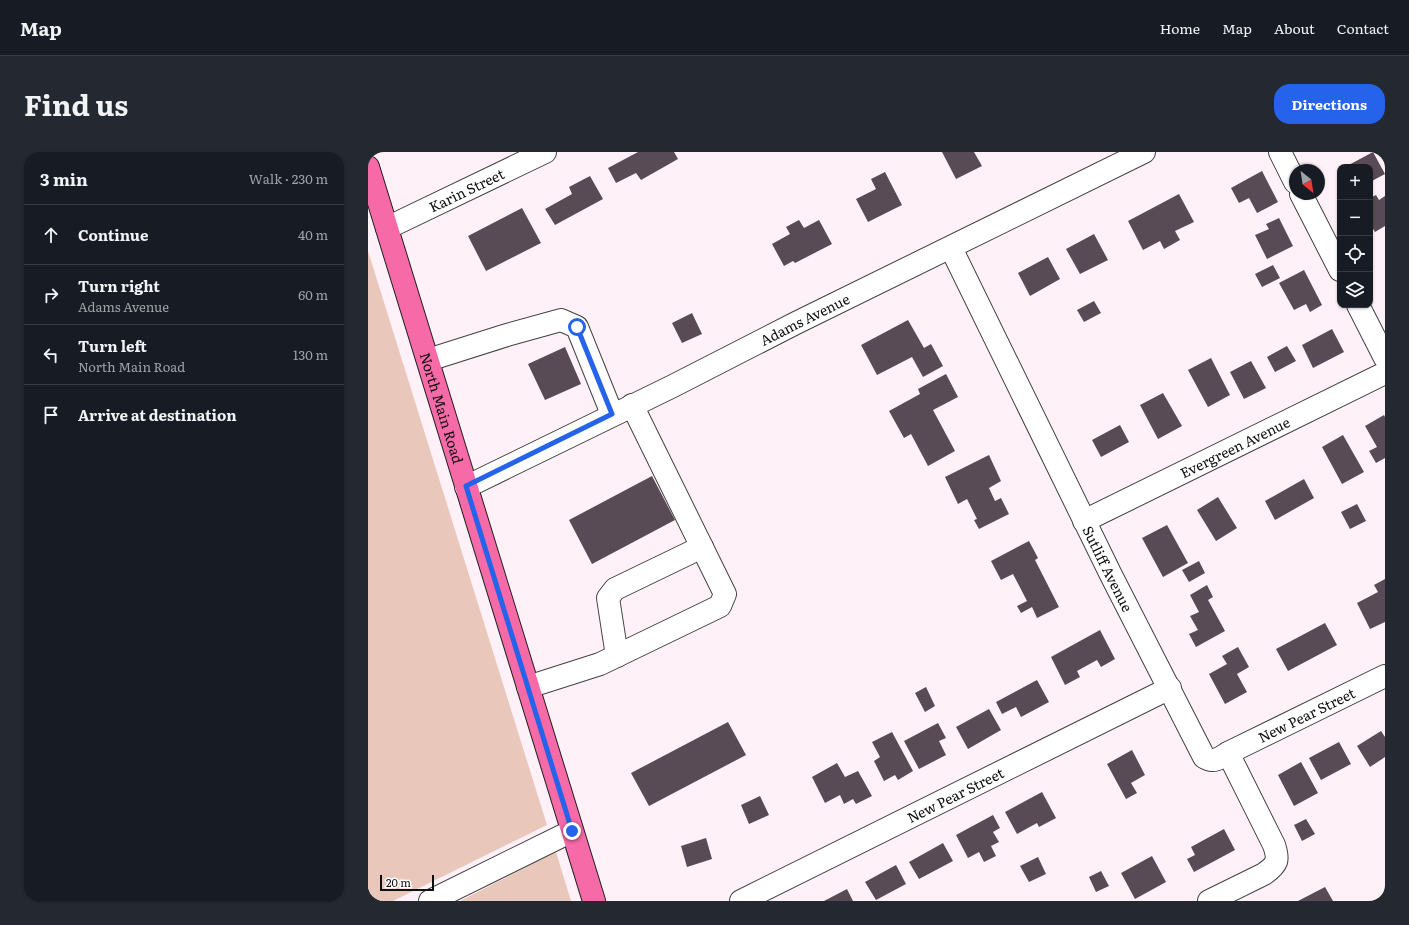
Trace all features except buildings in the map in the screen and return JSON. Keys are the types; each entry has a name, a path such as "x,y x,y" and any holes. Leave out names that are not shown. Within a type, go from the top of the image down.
{"main road":[{"name":"North Main Road","path":"368,168 594,901"}],"street":[{"name":"Karin Street","path":"387,228 545,152"},
{"name":"Adams Avenue","path":"466,486 1144,152"},
{"path":"1280,152 1289,170"},
{"path":"1304,200 1337,264"},
{"name":"Sutliff Avenue","path":"951,248 1084,521 1204,757 1209,760 1214,760 1228,753"},
{"path":"1360,308 1385,358"},
{"path":"428,360 561,320 577,327 612,414"},
{"name":"Evergreen Avenue","path":"1084,521 1385,373"},
{"path":"528,687 600,664 617,656 720,606 725,594 632,405"},
{"path":"617,656 608,598 615,589 702,547"},
{"name":"New Pear Street","path":"1228,753 1385,676"},
{"name":"New Pear Street","path":"741,901 1170,688"},
{"path":"1209,901 1264,874 1272,869 1277,862 1277,854 1274,845 1228,753"},
{"path":"430,901 572,831"}],"shaded area":[{"path":"368,251 547,825 393,901 368,901"},
{"path":"556,852 571,901 460,901"}],"route":[{"path":"572,831 466,486 612,414 577,327"}]}
